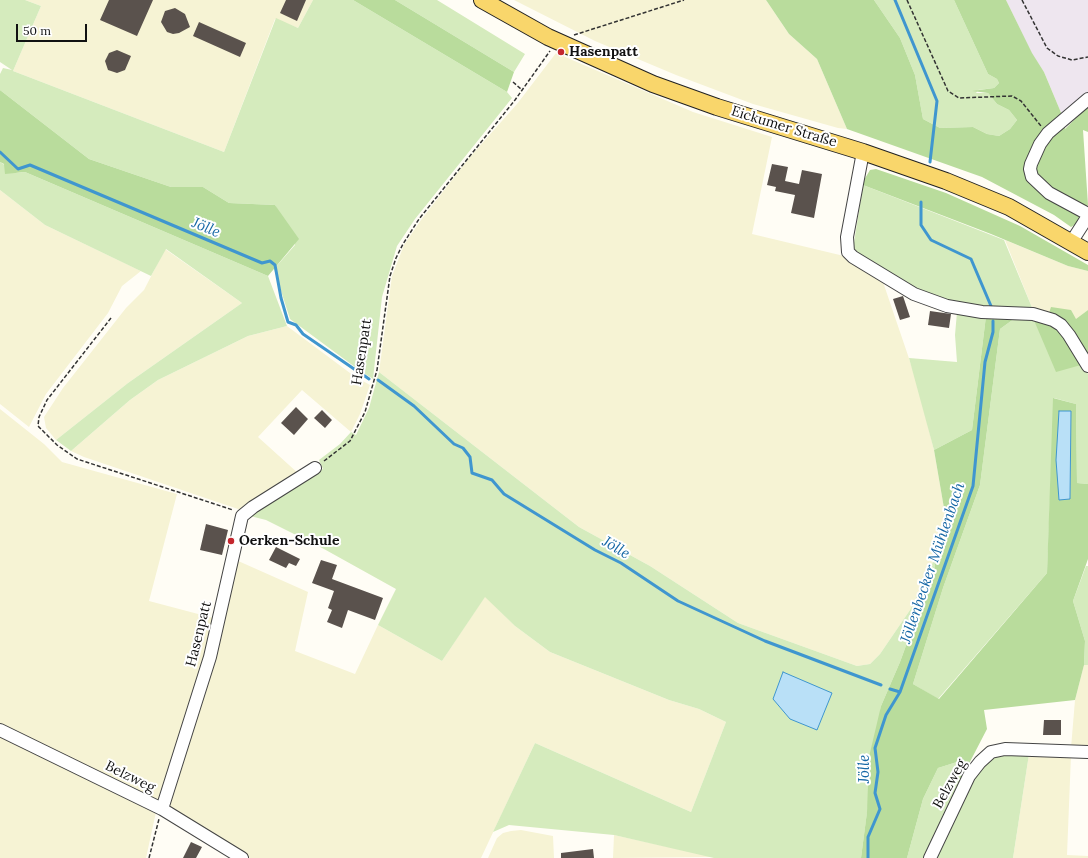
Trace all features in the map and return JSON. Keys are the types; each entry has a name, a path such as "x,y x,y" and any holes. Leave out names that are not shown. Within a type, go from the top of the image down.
{"main road":[{"name":"Eickumer Straße","path":"482,0 558,41 653,84 717,106 863,152 946,181 1002,204 1072,241 1088,252"}],"street":[{"path":"1072,241 1088,215 1049,193 1032,177 1031,164 1048,133 1088,99"},
{"path":"863,152 847,237 848,252 914,294 947,306 982,312 1033,314 1053,320 1061,325 1069,335 1088,366"},
{"path":"242,516 253,507 315,468"},
{"name":"Hasenpatt","path":"162,810 210,657 242,516"},
{"name":"Belzweg","path":"0,730 162,810 242,858"},
{"name":"Belzweg","path":"930,858 969,776 980,762 991,752 1005,749 1088,752"}],"path":[{"name":"Hasenpatt","path":"315,468 350,441 365,412 377,370 390,276 396,258 403,244 419,219 515,100 521,89 558,41 576,32 684,0"},
{"path":"907,0 948,91 959,98 1012,96 1021,102 1048,133"},
{"path":"1022,0 1047,48 1058,56 1072,60 1088,56"},
{"path":"513,82 521,89"},
{"path":"111,318 48,400 38,417 38,426 57,445 77,459 237,511 242,516"},
{"path":"149,858 162,810"}],"shaded area":[{"path":"25,0 313,0 298,28 275,19 224,152 13,71 41,6"},
{"path":"514,0 766,0 789,34 817,59 847,129 838,128 753,104 676,75 595,41"},
{"path":"1006,0 1088,0 1088,94 1062,115 1044,72 1032,54"},
{"path":"556,53 693,112 772,137 752,234 844,256 883,282 916,379 934,450 945,514 934,560 910,610 880,654 870,664 857,666 738,623 650,566 579,527 379,372 392,276 404,245 421,220 469,158 517,104"},
{"path":"0,190 45,225 141,271 122,286 108,313 46,394 29,427 0,404"},
{"path":"1005,240 1068,266 1088,271 1088,310 1076,320 1033,310"},
{"path":"165,249 242,303 128,383 56,440 46,428 44,417 63,388 126,308 144,290"},
{"path":"287,326 354,376 370,385 360,414 351,432 302,390 258,437 299,474 241,510 84,457 71,451 130,400 158,380 248,336"},
{"path":"0,409 44,444 62,462 177,494 149,601 217,619 160,802 0,724"},
{"path":"236,560 308,592 295,651 355,674 378,625 442,661 485,596 515,626 550,652 669,700 699,709 726,722 691,812 535,743 481,858 250,858 168,806"},
{"path":"1084,665 1088,665 1088,748 1071,748 1075,700"},
{"path":"0,737 156,812 146,858 0,858"},
{"path":"1029,754 1071,755 1067,855 1088,856 1088,858 1013,858"},
{"path":"521,830 553,836 554,858 488,858 497,838 503,833"},
{"path":"614,835 714,857 613,858"}],"green space":[{"path":"0,0 25,0 41,6 13,71 224,152 276,18 298,28 313,0 353,0 507,92 512,98 415,219 397,246 382,297 373,379 290,319 274,269 295,245 275,205 229,203 203,187 171,187 89,159 0,90 0,74 3,68 12,70 0,62"},
{"path":"353,0 395,0 514,72 507,92"},
{"path":"395,0 437,0 525,54 514,72"},
{"path":"766,0 874,0 900,38 915,75 923,119 940,128 973,127 987,134 999,136 1010,129 1017,120 1009,110 997,104 988,93 972,91 994,88 999,83 997,79 988,74 954,0 1006,0 1032,53 1044,72 1062,115 1065,129 1088,106 1088,132 1083,130 1088,205 1078,216 1079,218 1076,224 1071,227 1054,215 982,177 847,129 817,59 789,34"},
{"path":"874,0 954,0 988,74 997,79 999,83 994,88 978,90 976,93 988,93 997,104 1009,110 1017,120 1010,129 999,136 987,134 973,127 940,128 923,119 915,75 900,38"},
{"path":"0,90 89,159 171,187 203,187 229,203 275,205 299,239 268,276 25,172 5,174 4,164 0,162"},
{"path":"0,162 17,173 25,172 268,276 287,326 248,336 158,380 130,400 71,451 56,440 128,383 242,303 166,249 151,276 45,225 0,190"},
{"path":"876,169 946,193 1020,226 1088,265 1088,271 1068,266 991,234 863,185 864,180 870,170"},
{"path":"863,185 1004,240 1033,310 972,308 908,287 858,256 853,249"},
{"path":"1051,307 1071,310 1076,319 1088,310 1088,360 1049,313"},
{"path":"957,312 986,316 972,430 934,450 909,358 957,362 955,335"},
{"path":"986,316 1018,316 1000,329 980,485 943,588 913,684 939,699 1047,573 1053,398 1076,404 1077,483 1088,484 1088,559 1073,601 1085,641 1084,665 1075,700 984,710 987,729 960,781 957,762 938,768 923,799 907,858 861,858 867,812 869,757 881,706 900,662 935,566 934,560 945,514 934,450 972,430","holes":["1059,411 1071,411 1070,499"]},
{"path":"1018,316 1033,318 1081,365 1088,374 1088,484 1077,483 1076,404 1054,398 1047,573 938,699 913,684 943,588 980,485 1000,329"},
{"path":"1033,318 1056,325 1081,365 1056,372"},
{"path":"379,372 579,527 650,566 738,623 857,666 870,664 880,654 910,610 934,560 935,566 900,662 881,706 861,858 714,858 614,835 509,825 493,832 535,743 691,812 726,722 699,709 669,700 550,652 515,626 485,597 442,661 378,625 396,589 324,549 266,520 250,516 314,473 323,469 319,460 340,444 351,432 356,435 369,408"},
{"path":"1086,566 1088,566 1088,665 1084,665 1085,641 1073,601"},
{"path":"1005,754 1029,754 1013,858 935,858 972,780 991,758"},
{"path":"957,762 960,781 925,858 907,858 923,799 938,768"}],"water":[{"path":"1059,411 1071,411 1070,499 1059,500 1056,460"},
{"path":"783,672 832,693 817,730 790,719 773,699"}],"building":[{"path":"109,0 153,0 137,36 100,20"},
{"path":"286,0 306,0 297,21 280,13"},
{"path":"175,8 185,14 190,27 179,33 173,34 167,32 161,22 165,11"},
{"path":"199,22 246,43 240,57 193,36"},
{"path":"117,50 131,56 125,70 117,73 108,70 105,61 109,53"},
{"path":"772,164 788,167 785,181 799,184 802,170 822,174 814,218 791,213 795,195 775,191 776,187 767,185"},
{"path":"903,296 910,317 900,320 893,299"},
{"path":"930,311 951,314 949,328 928,325"},
{"path":"296,407 308,419 294,435 281,423"},
{"path":"322,410 332,420 325,428 314,418"},
{"path":"206,524 228,530 222,555 200,550"},
{"path":"276,547 300,559 296,566 289,563 286,568 269,560"},
{"path":"321,560 337,565 332,579 383,598 375,620 348,610 342,628 327,622 332,610 328,608 334,591 312,583"},
{"path":"1044,720 1061,720 1061,735 1043,735"},
{"path":"191,842 202,847 196,858 183,858"},
{"path":"593,849 594,858 561,858 561,853"}],"waterway":[{"name":"Jöllenbecker Mühlenbach","path":"895,0 937,101 930,162"},
{"name":"Jölle","path":"0,152 18,169 30,165 262,263 270,261 275,265 281,298 288,322 296,325 303,334 357,371"},
{"name":"Jöllenbecker Mühlenbach","path":"921,202 921,225 931,240 971,259 991,306"},
{"name":"Jöllenbecker Mühlenbach","path":"868,858 868,837 880,809 875,793 878,772 875,748 886,715 900,692 973,486 985,362 993,332 993,321"},
{"name":"Jölle","path":"362,374 369,379"},
{"name":"Jölle","path":"378,380 414,406 454,444 463,448 470,457 472,473 492,480 504,494 595,550 621,563 678,601 765,641 881,685"},
{"name":"Jölle","path":"890,689 900,692"}],"place":[{"name":"Hasenpatt","path":"561,52"},
{"name":"Oerken-Schule","path":"231,541"}]}
